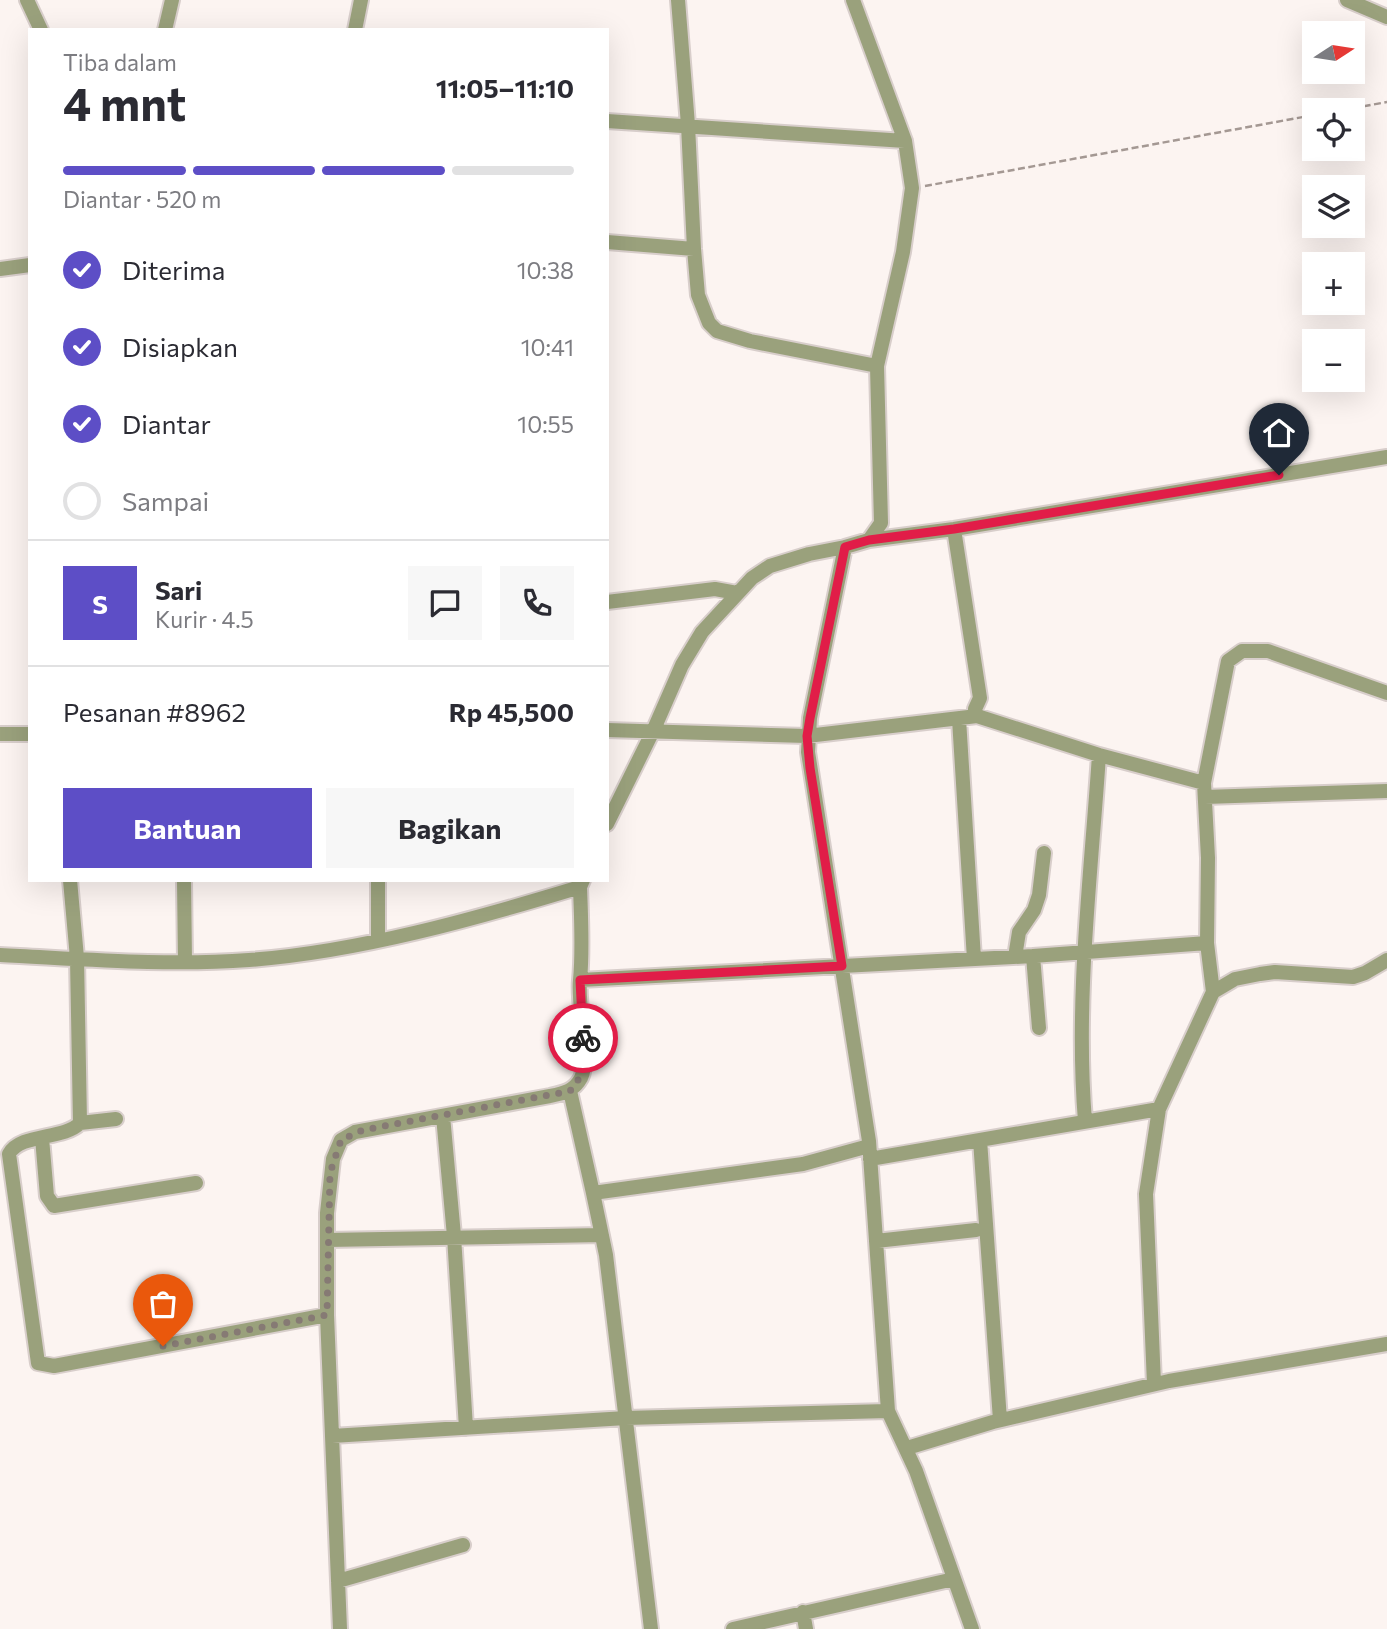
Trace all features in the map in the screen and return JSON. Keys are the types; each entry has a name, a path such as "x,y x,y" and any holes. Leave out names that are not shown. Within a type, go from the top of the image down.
{"street":[{"path":"27,0 40,28"},
{"path":"165,28 172,0"},
{"path":"355,28 361,0"},
{"path":"678,0 694,249 702,310 717,331 750,341 877,366"},
{"path":"853,0 905,141 912,188 903,252 877,366 881,523 889,534 895,537"},
{"path":"1347,0 1387,16"},
{"path":"609,121 905,141"},
{"path":"609,242 694,249"},
{"path":"0,269 28,265"},
{"path":"609,820 692,647 737,593 752,578 770,566 869,540 954,529 1387,457"},
{"path":"869,540 881,523"},
{"path":"954,529 980,698 975,709 977,716"},
{"path":"845,547 807,736 810,768 870,1152 888,1411 907,1448 972,1629"},
{"path":"609,602 715,589 737,593"},
{"path":"1154,1384 1146,1194 1159,1108 1213,992 1207,943 1204,790 1228,661 1238,653 1256,649 1268,651 1387,693"},
{"path":"609,730 654,729 807,736 977,716 1204,790 1387,791"},
{"path":"959,719 974,959"},
{"path":"0,734 28,734"},
{"path":"1085,1121 1082,1080 1086,953 1100,755"},
{"path":"1015,957 1019,932 1034,911 1039,895 1044,853"},
{"path":"70,882 77,958 79,1124"},
{"path":"184,882 185,962"},
{"path":"378,882 378,939"},
{"path":"0,955 185,962 251,960 378,939 491,914 581,884 583,1073 570,1091 363,1130 341,1140 330,1173 327,1315 340,1629"},
{"path":"580,980 1086,953 1207,943"},
{"path":"1033,956 1039,1028"},
{"path":"1213,992 1235,979 1260,974 1353,977 1366,973 1387,960"},
{"path":"570,1091 602,1234 651,1629"},
{"path":"593,1193 870,1152 980,1140 1159,1108"},
{"path":"443,1116 454,1236 466,1428"},
{"path":"116,1119 79,1124 71,1130 13,1147 9,1160 35,1356 42,1366 54,1366 327,1315"},
{"path":"42,1138 47,1196 54,1206 196,1183"},
{"path":"980,1140 1000,1420"},
{"path":"876,1241 976,1230"},
{"path":"327,1240 602,1234"},
{"path":"907,1448 1000,1420 1154,1384 1387,1344"},
{"path":"331,1436 626,1418 888,1411"},
{"path":"338,1581 463,1545"},
{"path":"733,1629 954,1579"},
{"path":"803,1612 806,1629"}],"path":[{"path":"1365,106 1387,102"},
{"path":"912,188 1302,118"}],"way so far":[{"path":"163,1346 327,1315 327,1213 330,1173 341,1140 363,1130 570,1091 583,1073 583,1038"}],"route":[{"path":"583,1038 580,980 842,966 807,736 845,547 869,540 954,529 1279,475"}]}
